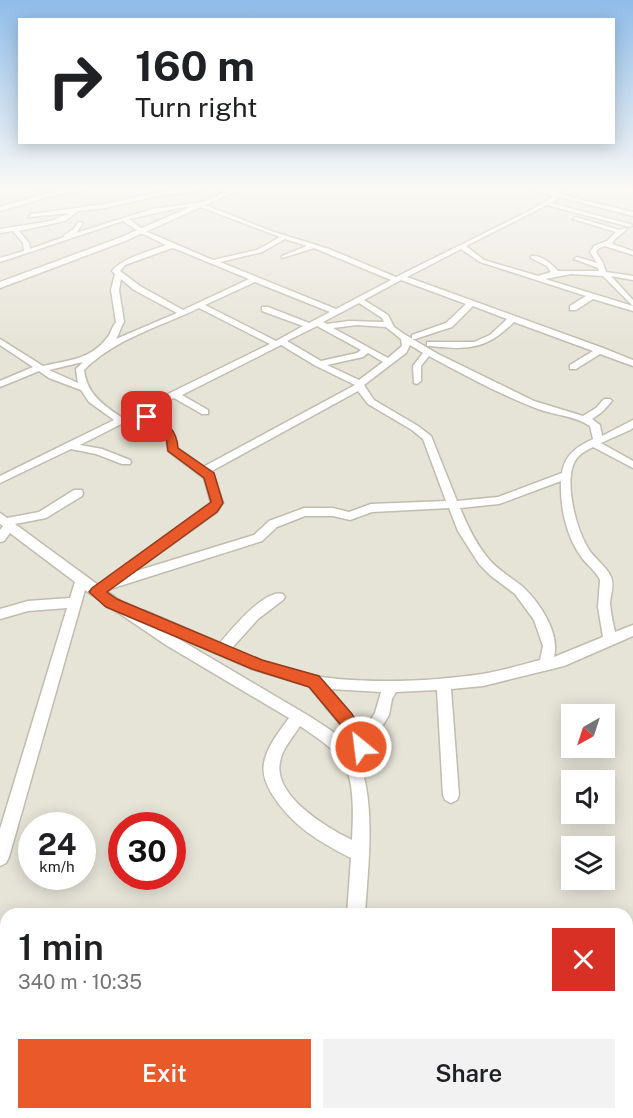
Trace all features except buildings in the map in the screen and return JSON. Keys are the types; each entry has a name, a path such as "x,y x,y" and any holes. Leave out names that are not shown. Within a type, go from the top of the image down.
{"street":[{"path":"23,239 26,243 27,252"},
{"path":"0,260 62,239"},
{"path":"0,285 58,266 118,239"},
{"path":"160,239 334,312 352,322"},
{"path":"214,262 234,255 268,250 281,239"},
{"path":"291,239 633,363"},
{"path":"0,480 279,342 475,239"},
{"path":"613,239 593,249 603,272 633,304"},
{"path":"26,243 50,245"},
{"path":"608,243 614,249 633,253"},
{"path":"0,384 23,373 99,353 114,336 114,330 119,325 125,290 117,268 173,245"},
{"path":"284,257 313,246"},
{"path":"461,246 477,258 540,279 596,290 633,309"},
{"path":"192,253 212,251 234,255"},
{"path":"533,257 549,265 555,272"},
{"path":"437,258 477,258"},
{"path":"577,259 603,272"},
{"path":"540,279 555,272 603,272 633,278"},
{"path":"573,308 596,290 603,272"},
{"path":"118,275 125,290 183,313"},
{"path":"83,388 80,369 99,353 150,326 255,279"},
{"path":"358,299 385,317 392,328"},
{"path":"199,305 261,338 279,342 359,385 371,402 415,428 427,438 445,481 458,521 483,561 519,591 540,618 550,646 546,664"},
{"path":"204,471 359,385 403,351 410,338 448,325 470,305"},
{"path":"265,309 326,327 388,361"},
{"path":"429,348 468,347 482,344 500,332 512,320"},
{"path":"326,327 352,322 392,328 429,348 446,361 531,403 585,419 595,425 596,442"},
{"path":"119,325 150,326"},
{"path":"0,341 52,376 83,388 98,405 121,421"},
{"path":"417,381 417,366 429,348"},
{"path":"319,364 360,355 367,350"},
{"path":"573,367 600,350"},
{"path":"174,394 205,412"},
{"path":"585,419 599,410 607,401"},
{"path":"102,588 215,507 217,497 213,492 212,481 204,471 172,449 171,436 167,429 139,411"},
{"path":"610,639 604,601 608,590 606,579 580,546 566,492 566,475 567,466 574,455 596,442 619,434 633,423"},
{"path":"101,430 107,454"},
{"path":"596,442 633,465"},
{"path":"70,446 107,454 126,462"},
{"path":"102,588 258,538 273,524 304,512 333,512 350,516 371,508 499,500 566,475"},
{"path":"5,522 42,515 78,493"},
{"path":"0,538 5,522"},
{"path":"5,522 82,580 102,588 112,603 298,717 342,749 352,762 358,780 360,853 356,908"},
{"path":"0,857 4,827 82,580"},
{"path":"222,650 253,615 279,597"},
{"path":"0,614 28,606 75,603"},
{"path":"112,603 257,665 300,679 340,685 444,684 483,680 564,660 633,630"},
{"path":"313,681 346,719 361,747 363,755 361,763 354,768"},
{"path":"444,684 452,795"},
{"path":"361,747 382,715 385,698 393,685"},
{"path":"298,717 273,757 271,772 274,782 288,805 308,824 331,839 360,853"}],"shaded area":[{"path":"0,239 633,239 633,908 0,908"}],"route":[{"path":"147,417 167,429 171,436 172,449 178,455 209,476 217,503 213,509 97,592 112,603 257,665 313,681 346,719 361,747"}]}
